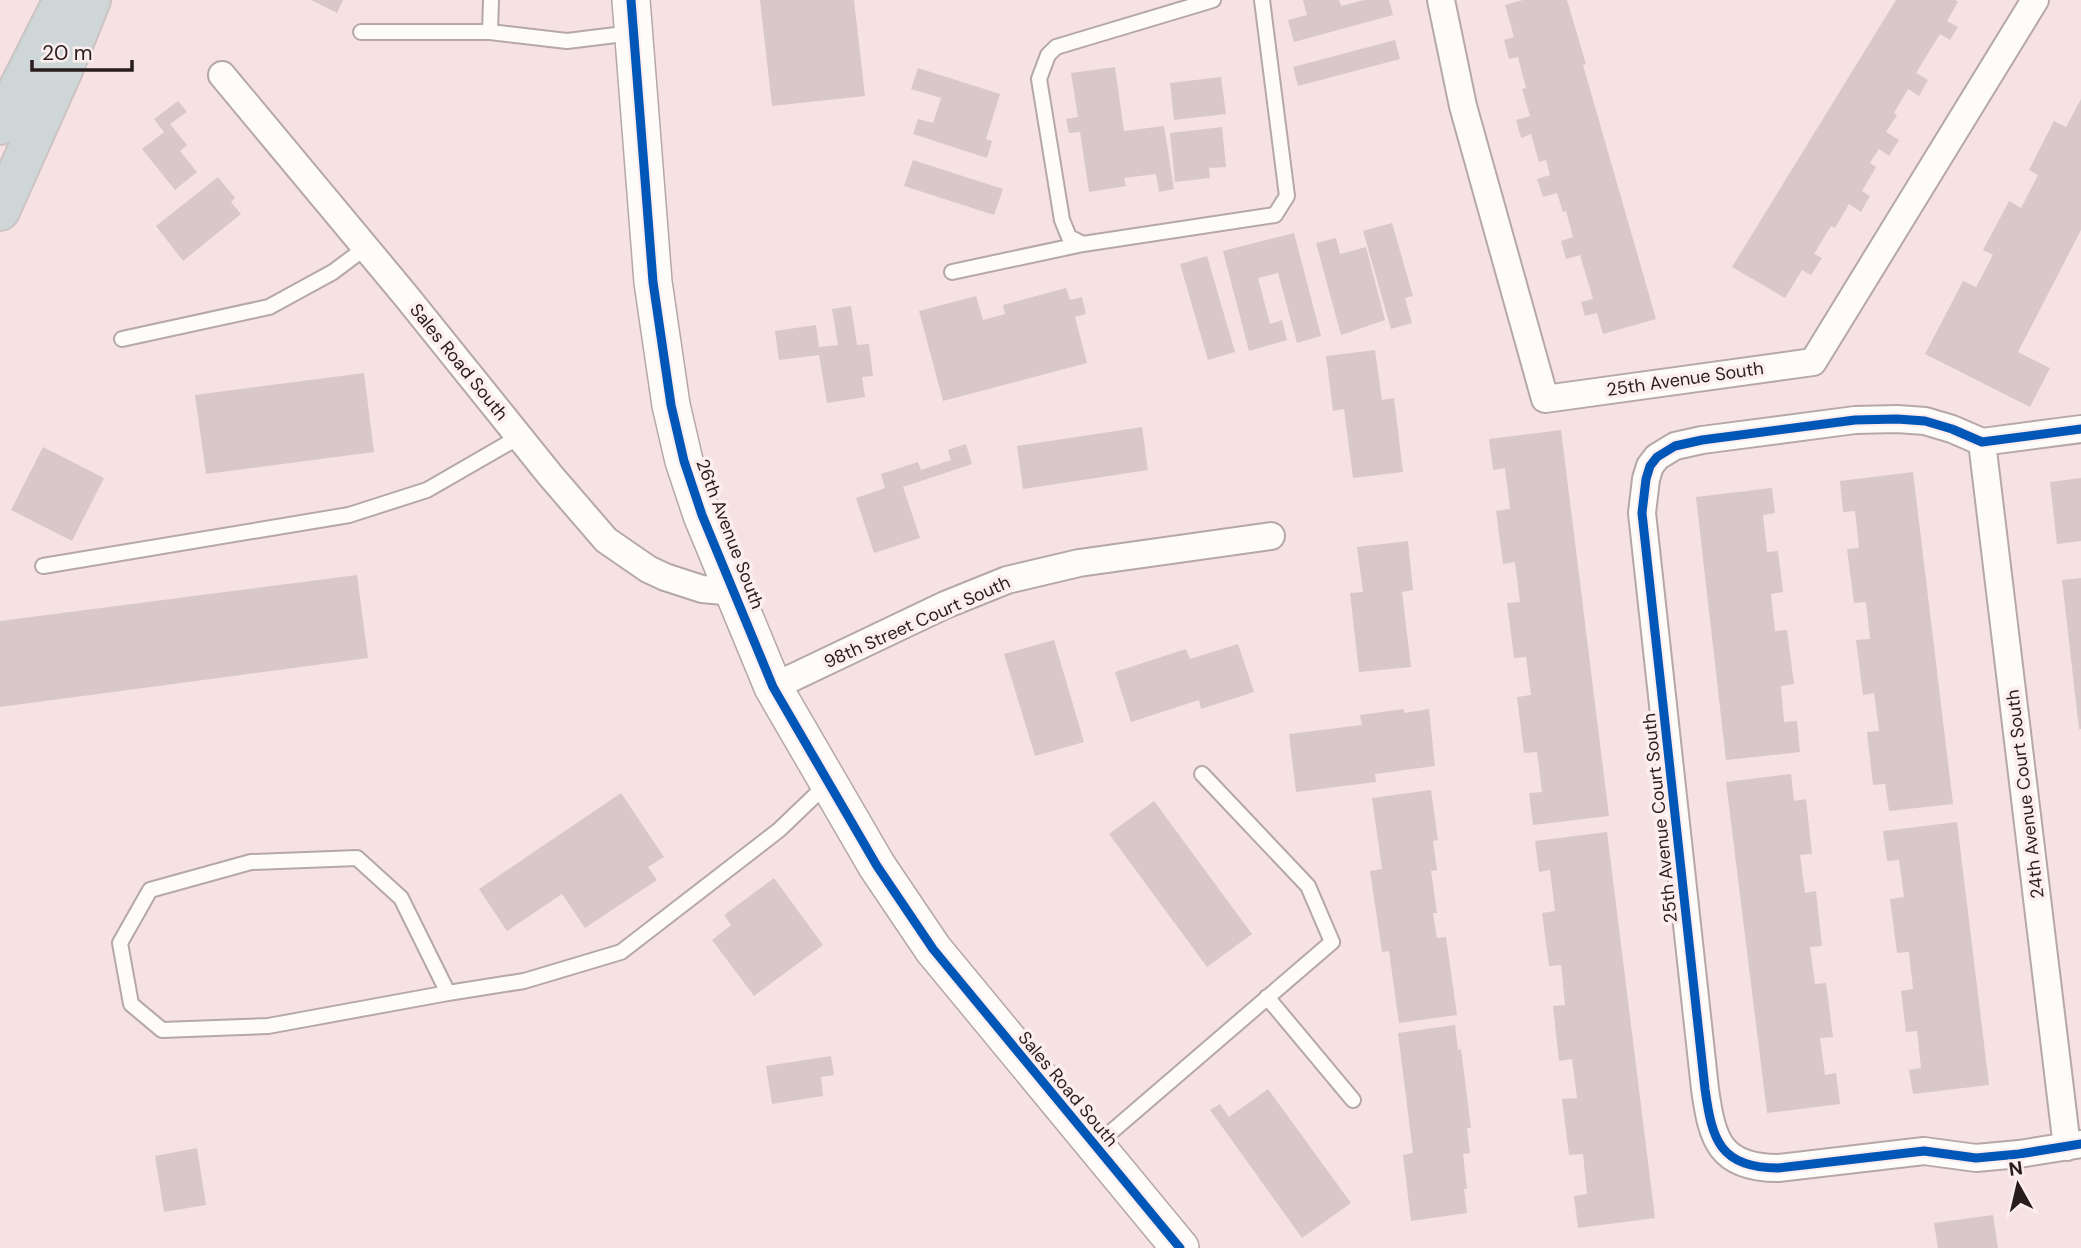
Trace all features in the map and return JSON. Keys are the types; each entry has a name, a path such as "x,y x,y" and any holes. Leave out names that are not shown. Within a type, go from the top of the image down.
{"highway":[{"path":"0,125 62,0"},
{"path":"0,211 63,70 90,0"}],"street":[{"name":"25th Avenue South","path":"1441,0 1463,106 1545,399 1813,362 2035,0"},
{"name":"26th Avenue South","path":"632,16 653,282 671,405 688,472 702,515 773,687 877,866 933,949"},
{"name":"Sales Road South","path":"222,75 606,540 648,569 684,584 734,592"},
{"name":"25th Avenue Court South","path":"1982,442 1925,421 1856,420 1675,446 1657,457 1650,466 1643,495 1644,537 1705,1089 1712,1129 1718,1142 1734,1160 1758,1168 1924,1151 1976,1158 2074,1146"},
{"path":"1982,442 2081,429"},
{"name":"24th Avenue Court South","path":"1982,442 2074,1146"},
{"name":"98th Street Court South","path":"773,687 944,605 1007,580 1079,563 1271,536"},
{"name":"Sales Road South","path":"933,949 1180,1248"}],"lane":[{"path":"490,32 491,0"},
{"path":"1083,244 1069,237 1062,220 1039,79 1048,55 1056,47 1213,0"},
{"path":"952,272 1083,244 1275,215 1287,196 1262,0"},
{"path":"361,32 490,32 566,41 632,16"},
{"path":"122,339 269,307 333,272 365,248"},
{"path":"43,566 349,515 427,490 519,437"},
{"path":"1095,1146 1332,942 1308,886 1202,774"},
{"path":"448,993 401,898 357,858 251,862 149,890 120,943 131,1004 162,1030 268,1026 524,981 621,952 779,830 829,782"},
{"path":"1267,998 1353,1100"}],"building":[{"path":"311,0 343,0 337,13"},
{"path":"760,0 854,0 865,96 772,106"},
{"path":"1303,0 1339,0 1341,6 1364,0 1389,0 1393,15 1294,42 1288,20 1307,15"},
{"path":"1523,0 1567,0 1656,319 1603,334 1597,313 1585,316 1581,302 1593,299 1580,255 1566,259 1561,241 1573,237 1566,211 1563,212 1557,193 1543,197 1537,179 1550,175 1546,160 1539,162 1531,134 1521,138 1516,120 1530,116 1522,89 1526,88 1518,57 1509,59 1504,40 1514,37 1505,5"},
{"path":"1896,0 1955,0 1958,2 1947,21 1958,27 1950,40 1940,34 1916,73 1928,80 1919,96 1908,89 1894,113 1897,115 1886,132 1899,140 1889,156 1879,149 1870,163 1876,167 1862,191 1870,196 1861,212 1849,204 1835,228 1831,226 1814,254 1822,258 1811,275 1802,270 1785,298 1732,267"},
{"path":"1395,40 1400,59 1298,86 1293,67"},
{"path":"1115,67 1124,131 1164,126 1174,189 1159,192 1156,174 1124,178 1126,186 1089,192 1080,132 1069,133 1066,119 1078,117 1071,73"},
{"path":"918,68 1000,94 986,139 992,141 987,158 913,134 918,119 933,123 941,98 911,89"},
{"path":"1221,77 1226,114 1174,120 1170,83"},
{"path":"2081,99 2081,230 2018,352 2050,368 2030,407 1925,354 1963,281 1976,287 1993,255 1983,250 2009,201 2021,208 2038,175 2029,170 2054,121 2066,127"},
{"path":"178,101 187,112 170,124 187,145 180,151 197,172 175,190 142,149 164,132 154,119"},
{"path":"1222,127 1226,167 1209,168 1210,178 1175,182 1170,133"},
{"path":"913,160 1003,189 994,215 904,186"},
{"path":"218,177 235,198 231,202 241,214 183,261 156,226"},
{"path":"1392,223 1413,296 1405,298 1412,323 1391,329 1363,231"},
{"path":"1294,233 1321,336 1297,343 1278,273 1258,278 1270,324 1282,320 1287,340 1249,351 1223,251"},
{"path":"1336,238 1340,254 1366,247 1385,320 1341,335 1316,243"},
{"path":"1207,256 1235,352 1208,360 1180,264"},
{"path":"1066,288 1070,300 1082,297 1086,314 1075,317 1087,363 943,401 919,311 976,296 983,320 1005,314 1003,305"},
{"path":"851,306 857,345 869,344 873,376 862,377 865,397 827,403 819,355 779,360 775,331 816,325 819,347 838,345 832,309"},
{"path":"1375,350 1382,400 1394,398 1403,472 1353,478 1344,409 1333,411 1326,356"},
{"path":"364,373 374,452 206,474 195,395"},
{"path":"1142,427 1148,470 1023,489 1017,446"},
{"path":"1561,430 1609,816 1533,825 1529,793 1542,792 1537,752 1524,753 1517,697 1531,695 1526,657 1514,658 1507,603 1520,602 1515,562 1503,564 1496,511 1510,509 1505,468 1493,470 1489,439"},
{"path":"966,444 972,464 903,487 920,538 874,553 856,498 885,488 881,474 918,462 921,470 951,460 948,450"},
{"path":"43,447 104,478 72,541 11,510"},
{"path":"1913,472 1953,804 1889,811 1885,784 1873,785 1867,732 1879,731 1874,693 1863,695 1856,640 1870,639 1866,602 1854,603 1847,549 1859,548 1855,511 1843,512 1840,481"},
{"path":"2081,478 2081,541 2057,544 2050,482"},
{"path":"1772,488 1775,513 1763,515 1767,552 1778,551 1783,592 1771,594 1775,631 1787,630 1794,684 1781,686 1784,722 1797,721 1800,752 1726,760 1696,497"},
{"path":"1408,541 1413,590 1402,592 1411,667 1359,672 1350,593 1363,592 1357,547"},
{"path":"357,575 368,658 0,707 0,621"},
{"path":"2081,578 2081,729 2079,729 2062,580"},
{"path":"1054,640 1084,742 1035,756 1004,654"},
{"path":"1238,644 1254,692 1201,709 1199,700 1131,722 1115,672 1186,649 1190,659"},
{"path":"1404,709 1404,713 1429,709 1435,766 1375,774 1376,782 1296,792 1289,734 1362,725 1360,715"},
{"path":"1791,774 1794,801 1806,799 1812,854 1800,855 1805,893 1816,891 1822,946 1810,947 1815,984 1826,983 1833,1037 1820,1038 1825,1075 1836,1073 1840,1104 1767,1113 1726,782"},
{"path":"1431,790 1438,840 1433,841 1437,870 1431,871 1437,913 1433,913 1437,938 1446,937 1457,1015 1399,1023 1389,951 1382,952 1370,871 1382,869 1372,798"},
{"path":"621,793 664,857 648,867 657,880 585,928 562,894 507,931 479,889"},
{"path":"1154,801 1252,934 1207,967 1109,834"},
{"path":"1957,822 1989,1085 1913,1094 1909,1070 1921,1068 1917,1031 1906,1032 1901,991 1913,989 1909,952 1897,953 1890,899 1904,897 1899,860 1887,861 1883,831"},
{"path":"1607,832 1655,1218 1578,1228 1574,1196 1587,1194 1583,1154 1569,1155 1562,1099 1577,1098 1572,1059 1559,1061 1553,1006 1565,1005 1561,965 1549,966 1542,913 1555,911 1550,870 1539,872 1535,841"},
{"path":"774,878 823,945 754,996 712,940 731,925 724,915"},
{"path":"1455,1025 1458,1050 1461,1049 1471,1128 1467,1128 1470,1153 1463,1154 1467,1213 1411,1221 1403,1155 1413,1153 1398,1033"},
{"path":"831,1056 834,1075 821,1077 823,1096 772,1104 766,1066"},
{"path":"1268,1089 1351,1203 1302,1238 1210,1110 1220,1104 1229,1117"},
{"path":"197,1148 206,1205 164,1212 155,1156"},
{"path":"1993,1215 1998,1248 1938,1248 1934,1223"}],"cycle path":[{"path":"631,0 653,282 671,405 684,461 702,515 773,687 877,866 933,949 1180,1248"},
{"path":"2081,429 1982,442 1925,421 1855,420 1702,440 1675,446 1657,457 1650,466 1646,479 1642,513 1705,1089 1711,1123 1722,1148 1743,1163 1778,1168 1924,1151 1976,1158 2081,1144"}]}
